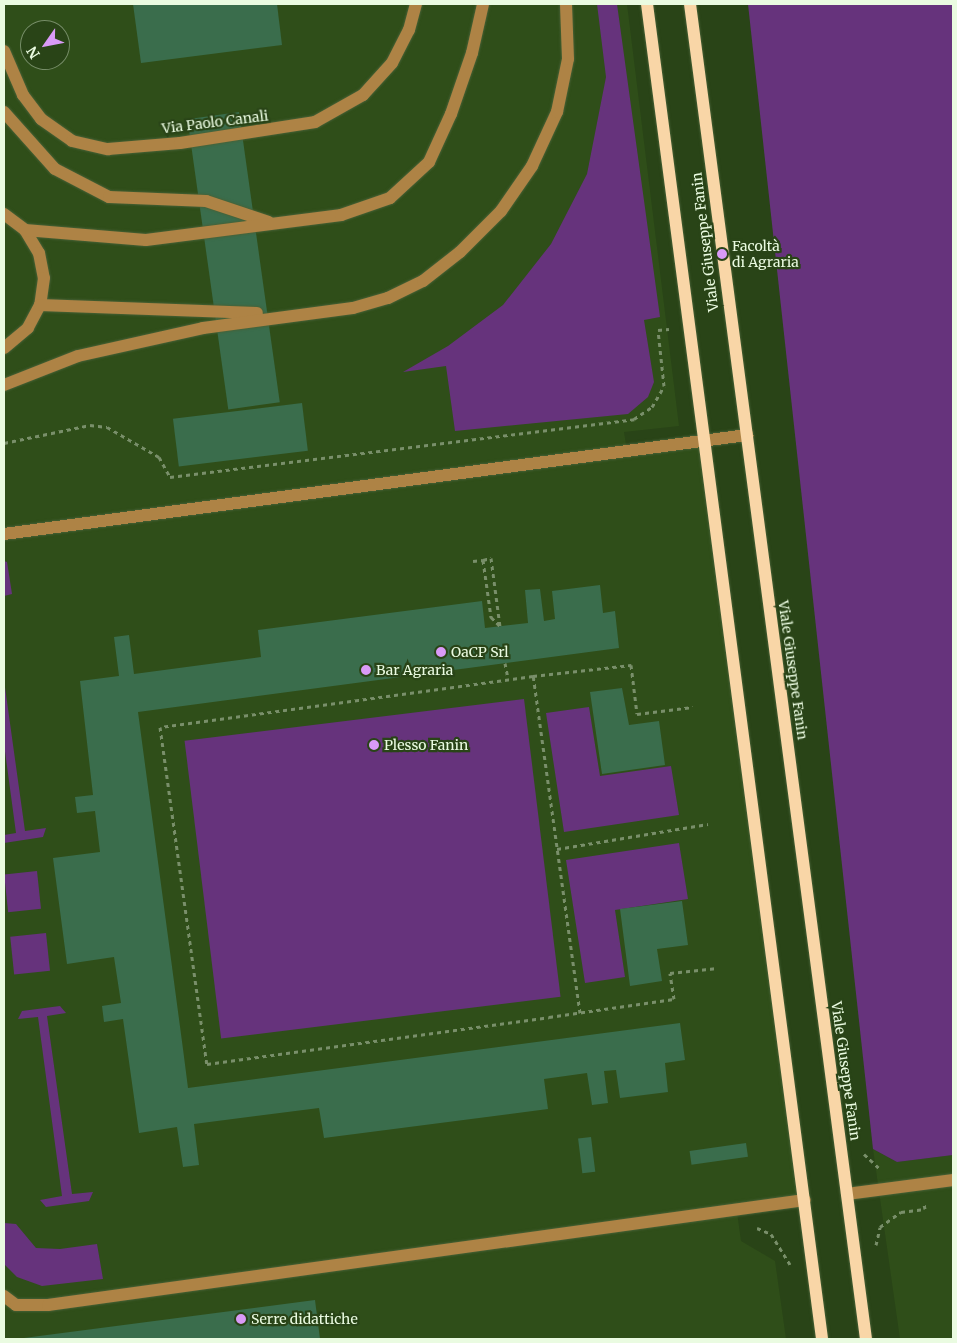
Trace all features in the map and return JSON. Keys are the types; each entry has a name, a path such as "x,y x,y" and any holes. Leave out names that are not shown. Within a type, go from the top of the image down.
{"main road":[{"name":"Viale Giuseppe Fanin","path":"647,4 822,1339"},
{"name":"Viale Giuseppe Fanin","path":"690,4 866,1339"}],"street":[{"name":"Via Paolo Canali","path":"4,51 24,95 40,119 72,141 108,150 253,134 315,122 363,95 392,63 410,30 416,4"},
{"path":"25,230 146,240 341,215 390,198 428,162 451,114 472,53 483,4"},
{"path":"4,385 78,356 203,328 287,314 353,308 414,285 460,252 501,211 532,166 557,112 568,59 566,4"},
{"path":"4,112 55,169 109,197 206,201 273,223"},
{"path":"4,211 25,230 39,253 44,278 40,305 28,328 4,348"},
{"path":"40,305 287,314"},
{"path":"4,534 747,434"},
{"path":"847,1194 953,1180"},
{"path":"4,1296 16,1305 48,1305 804,1200"}],"path":[{"path":"4,443 90,425 107,427 159,457 170,477 634,419 652,407 664,386 658,330"},
{"path":"473,561 491,558 500,626 491,618 483,560"},
{"path":"506,663 508,680"},
{"path":"693,707 637,714 631,664 160,727 207,1064 674,999 670,973 718,968"},
{"path":"533,676 580,1013"},
{"path":"557,849 708,824"},
{"path":"874,1253 880,1227 901,1212 925,1209"},
{"path":"747,1228 771,1234 783,1249 792,1275"}],"shaded area":[{"name":"Plesso Fanin","path":"4,4 627,4 679,426 624,432 627,451 705,441 805,1200 737,1212 741,1241 775,1261 786,1339 4,1339"},
{"path":"597,4 617,4 660,317 644,320 654,382 648,397 628,414 455,431 446,366 403,372 448,346 503,305 551,244 587,174 606,77"},
{"path":"748,4 953,4 953,1155 897,1162 873,1149"},
{"path":"4,561 7,562 12,594 4,596"},
{"path":"4,680 25,831 46,828 43,837 4,843 4,835 16,833 4,744"},
{"path":"524,699 561,997 221,1038 185,741"},
{"path":"589,707 600,776 671,766 679,815 564,832 546,713"},
{"path":"679,843 688,899 615,910 625,977 585,983 566,860"},
{"path":"37,871 41,909 8,912 4,874"},
{"path":"46,933 50,971 14,975 10,937"},
{"path":"60,1006 66,1013 47,1016 72,1194 93,1192 89,1201 46,1207 40,1200 62,1196 38,1017 18,1019 22,1011"},
{"path":"873,1149 897,1162 953,1155 953,1339 900,1339"},
{"path":"4,1223 16,1224 36,1248 60,1249 97,1244 103,1279 42,1286 17,1277 4,1264"}],"building":[{"path":"133,4 277,4 282,45 141,63"},
{"path":"239,112 280,402 228,409 188,119"},
{"path":"302,403 308,451 179,466 173,419"},
{"path":"600,585 603,613 615,611 619,648 138,712 188,1088 680,1023 685,1060 665,1063 668,1092 620,1098 616,1070 604,1071 608,1103 592,1105 587,1073 544,1079 548,1109 324,1138 319,1108 194,1124 199,1165 183,1167 177,1127 139,1133 123,1019 104,1022 102,1006 121,1003 114,957 67,964 53,858 100,852 95,811 77,813 75,797 93,795 80,681 119,676 114,637 129,635 134,674 261,657 258,630 482,601 485,628 528,623 525,590 540,589 544,621 555,619 552,591"},
{"path":"622,688 629,725 659,721 665,765 602,774 590,692"},
{"path":"682,901 688,945 657,949 662,981 630,986 620,909"},
{"path":"591,1137 595,1172 582,1173 578,1139"},
{"path":"746,1143 748,1157 692,1165 690,1151"},
{"name":"Serre didattiche","path":"315,1300 320,1339 24,1339 24,1338"}],"place":[{"name":"Facoltà di Agraria","path":"722,254"},
{"name":"OaCP Srl","path":"441,652"},
{"name":"Bar Agraria","path":"366,670"},
{"name":"Plesso Fanin","path":"374,745"},
{"name":"Serre didattiche","path":"241,1319"}]}
